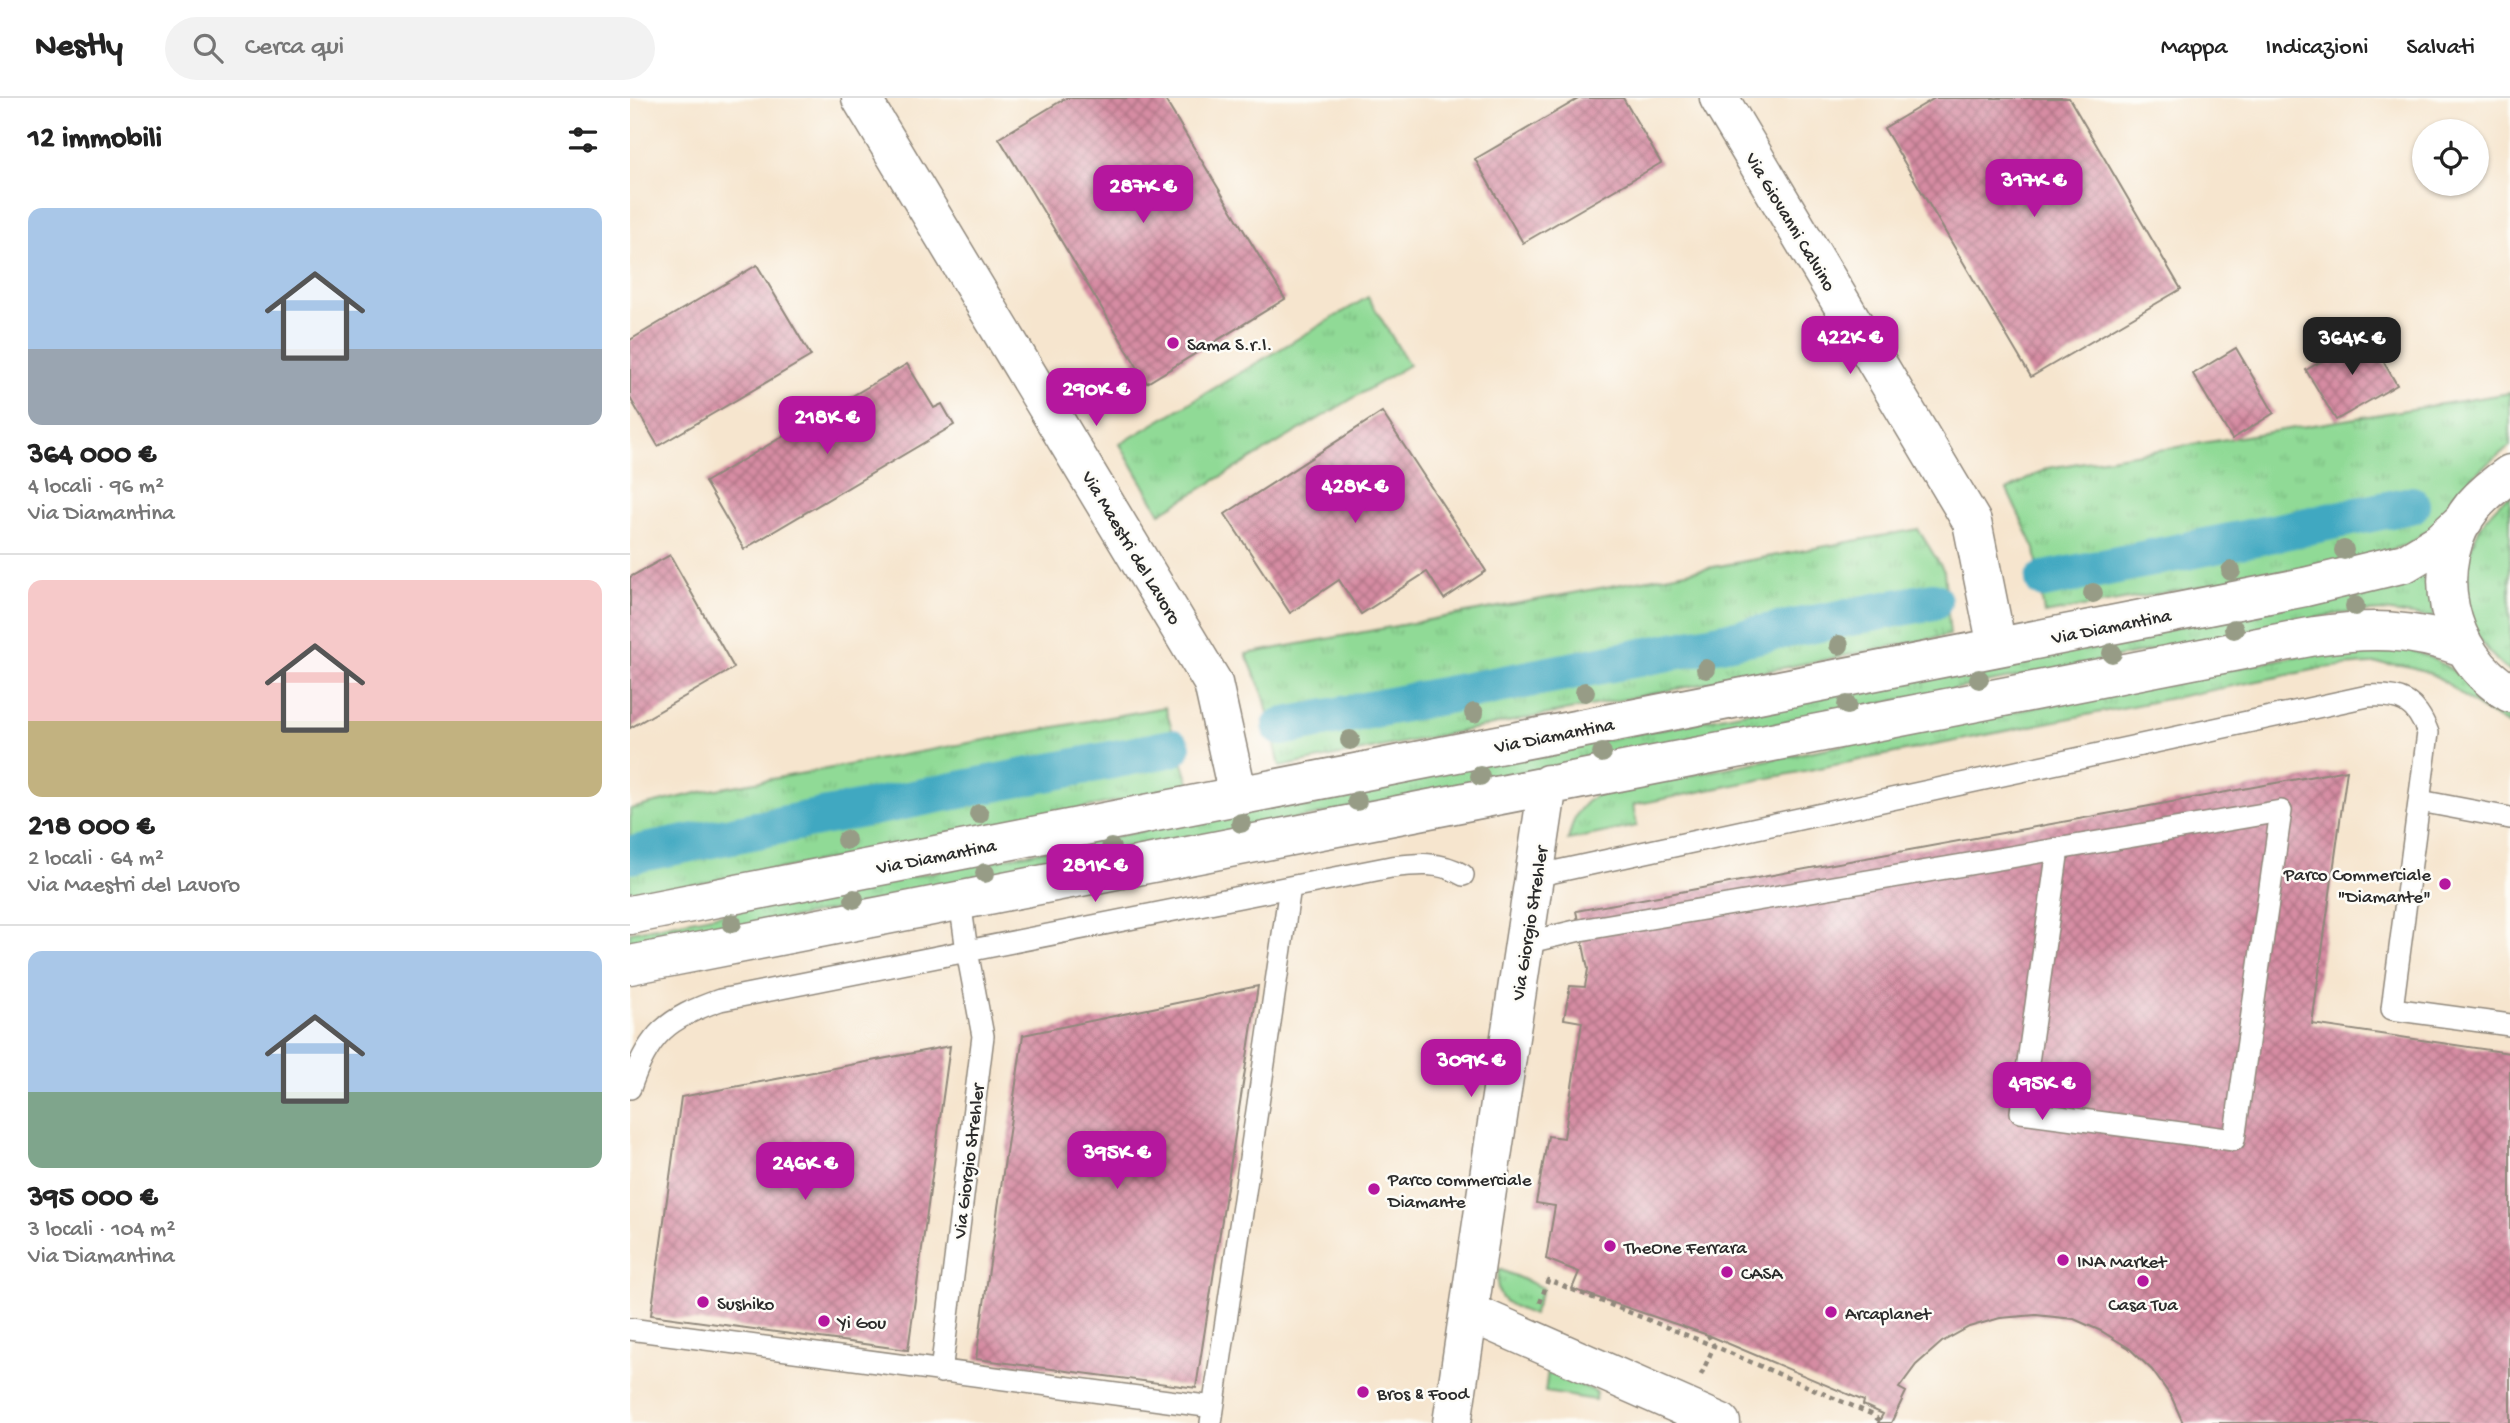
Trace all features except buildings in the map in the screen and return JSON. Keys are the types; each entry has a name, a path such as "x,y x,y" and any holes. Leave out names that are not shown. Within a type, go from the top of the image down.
{"street":[{"name":"Via Maestri del Lavoro","path":"861,98 1213,683 1238,796"},
{"name":"Via Giovanni Calvino","path":"1719,98 1972,522 1997,647"},
{"name":"Via Diamantina","path":"2510,474 2473,505 2464,520 2451,551 2447,581 2448,604 2463,647 2484,673 2510,693"},
{"name":"Via Diamantina","path":"630,915 2305,587 2405,563 2440,542 2464,520"},
{"path":"630,994 642,963 2315,635 2363,630 2398,630 2440,638 2463,647"},
{"name":"Via Giorgio Strehler","path":"1452,1423 1548,784"},
{"path":"1469,1312 1721,1423"}],"lane":[{"path":"1535,876 2387,694 2403,698 2423,719 2428,733 2392,1009 2510,1025"},
{"path":"2420,801 2510,818"},
{"path":"1525,943 1580,930 2281,811 2234,1140 2021,1112 2059,849"},
{"path":"630,1088 650,1043 671,1022 691,1010 720,1000 1415,864 1448,868 1463,875"},
{"path":"630,1329 941,1372 1212,1415 1290,887"},
{"name":"Via Giorgio Strehler","path":"941,1372 983,1037 960,901"}],"path":[{"path":"1529,1337 1548,1280 1714,1346 1871,1414 1879,1420"},
{"path":"1868,1423 1871,1414"}],"green space":[{"path":"1368,297 1409,365 1160,513 1120,444"},
{"path":"2510,393 2510,446 2482,468 2454,496 2433,527 2410,543 2377,555 2044,614 2035,549 2007,490 2048,468"},
{"path":"2510,495 2510,672 2487,649 2470,619 2466,570 2473,542 2480,528 2498,505"},
{"path":"1918,529 1944,571 1950,635 1280,767 1264,696 1246,654"},
{"path":"2431,572 2434,618 2384,611 2336,614 630,950 630,932 2374,588"},
{"path":"2401,646 2443,664 2510,712 2510,725 2481,709 2443,681 2421,670 2385,664 2323,668 1633,805 1637,826 1568,840 1577,813 1599,793 2323,651"},
{"path":"1165,707 1190,786 864,853 630,897 630,809 706,791"},
{"path":"1499,1269 1543,1288 1533,1315 1509,1304 1500,1295 1497,1280"},
{"path":"1548,1371 1597,1392 1595,1400 1545,1392"}],"waterway":[{"path":"2044,580 2411,505"},
{"path":"1281,727 1933,601"},
{"path":"630,855 1172,748"}],"place":[{"name":"Sama S.r.l.","path":"1173,343"},
{"name":"Parco Commerciale \"Diamante\"","path":"2445,884"},
{"name":"Parco commerciale Diamante","path":"1374,1189"},
{"name":"TheOne Ferrara","path":"1610,1246"},
{"name":"INA Market","path":"2063,1260"},
{"name":"CASA","path":"1727,1272"},
{"name":"Casa Tua","path":"2143,1281"},
{"name":"Sushiko","path":"703,1302"},
{"name":"Arcaplanet","path":"1831,1312"},
{"name":"Yi Gou","path":"824,1321"},
{"name":"Bros & Food","path":"1363,1392"}]}
